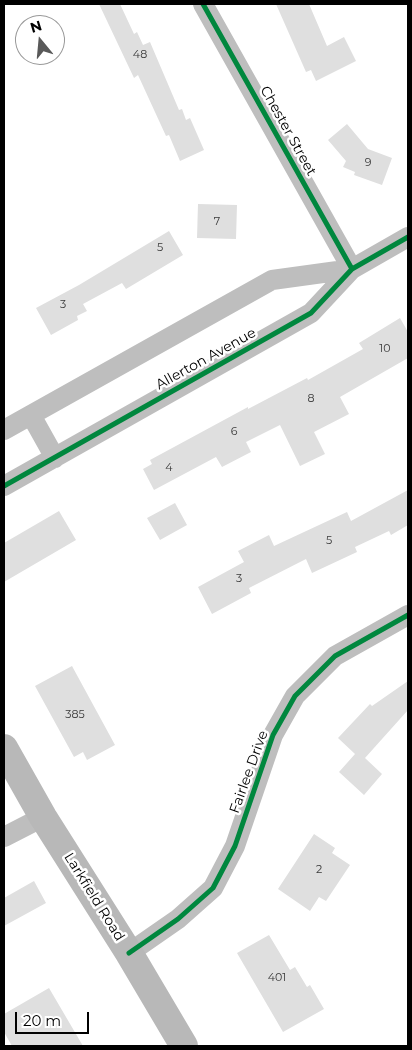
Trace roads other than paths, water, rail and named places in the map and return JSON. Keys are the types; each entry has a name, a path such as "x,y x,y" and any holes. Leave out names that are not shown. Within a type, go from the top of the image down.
{"main road":[{"name":"Larkfield Road","path":"4,748 43,817 129,953 184,1046"}],"street":[{"name":"Chester Street","path":"203,4 352,269"},
{"name":"Allerton Avenue","path":"4,486 311,313 352,269 408,237"},
{"name":"Allerton Avenue","path":"4,430 272,280 352,269"},
{"path":"31,415 55,458"},
{"name":"Fairlee Drive","path":"129,953 178,919 213,888 235,846 273,735 295,696 335,656 408,615"},
{"path":"4,837 43,817"}]}
